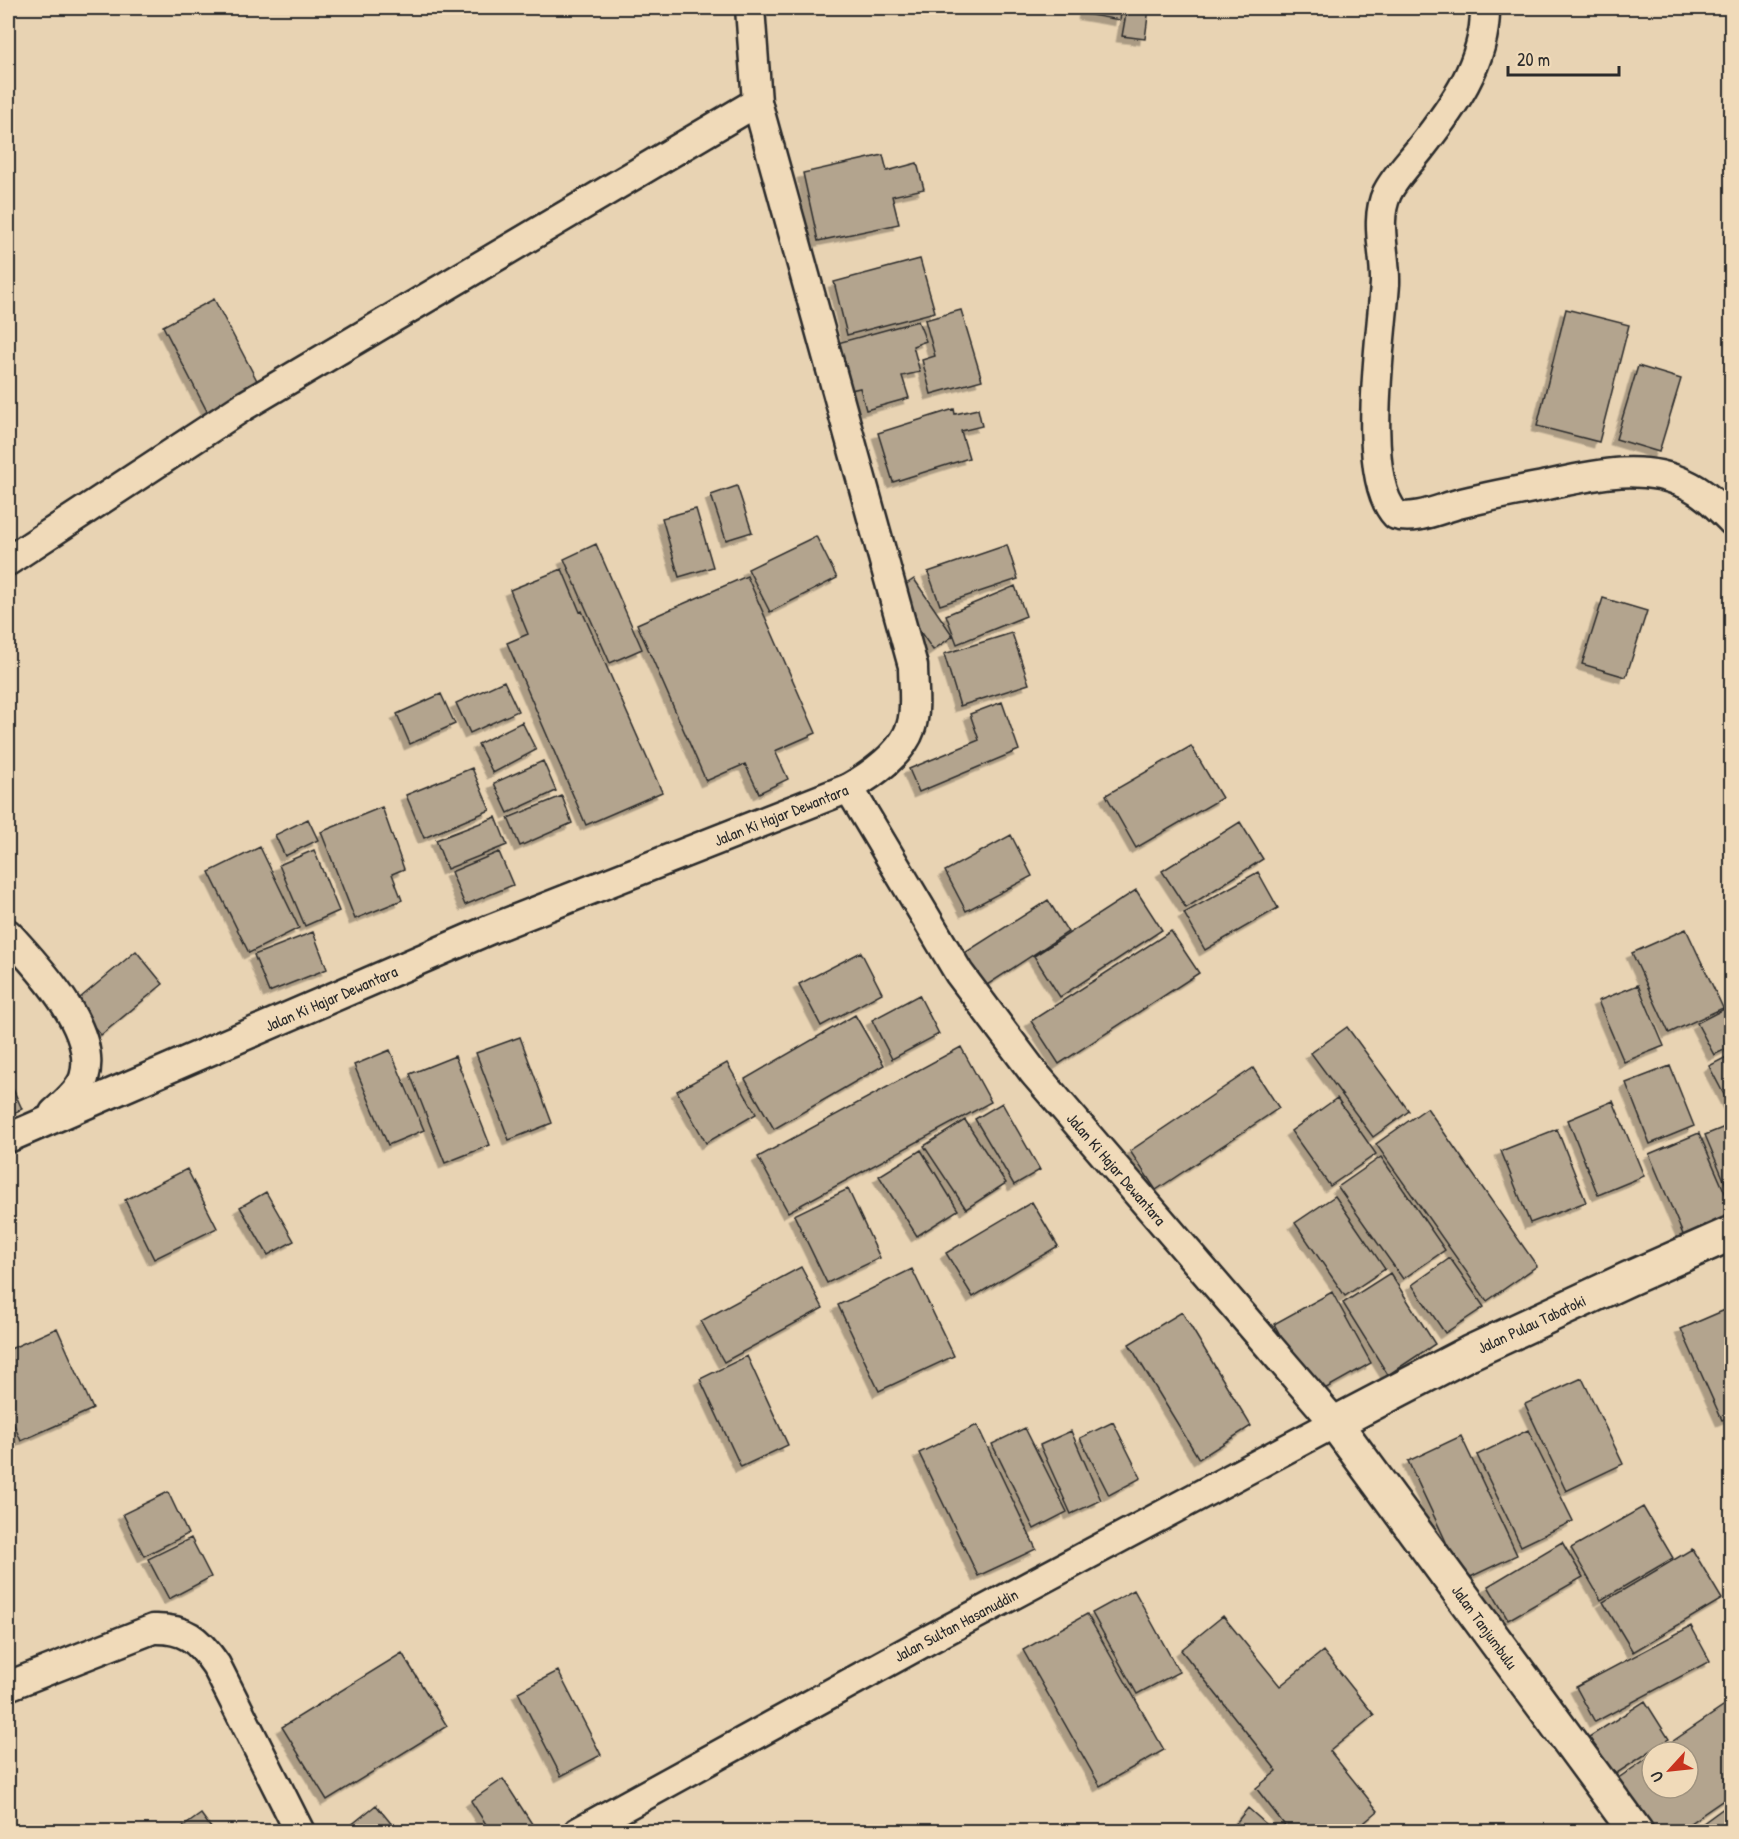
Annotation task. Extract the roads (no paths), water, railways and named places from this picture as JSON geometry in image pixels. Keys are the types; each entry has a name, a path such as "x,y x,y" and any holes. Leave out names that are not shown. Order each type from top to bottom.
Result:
{"highway":[{"name":"Jalan Pulau Tabatoki","path":"1335,1423 1479,1348 1731,1233"},
{"name":"Jalan Tanjumbulu","path":"1335,1423 1636,1832"}],"street":[{"path":"750,8 757,102 913,666 914,700 911,726 899,748 873,774 849,788"},
{"path":"1485,8 1479,46 1467,83 1448,113 1400,173 1388,193 1382,210 1385,280 1376,425 1381,482 1390,509 1396,515 1411,517 1464,502 1594,474 1632,472 1663,477 1686,484 1709,499 1731,521"},
{"path":"8,561 244,406 757,102"},
{"name":"Jalan Ki Hajar Dewantara","path":"8,1138 490,929 849,788 959,973 1034,1073 1335,1423"},
{"path":"8,934 41,971 71,1014 82,1038 86,1062 85,1076 81,1085 44,1123"},
{"name":"Jalan Sultan Hasanuddin","path":"578,1832 928,1640 1335,1423"},
{"path":"8,1686 153,1629 170,1629 184,1633 206,1650 216,1665 300,1832"}]}
